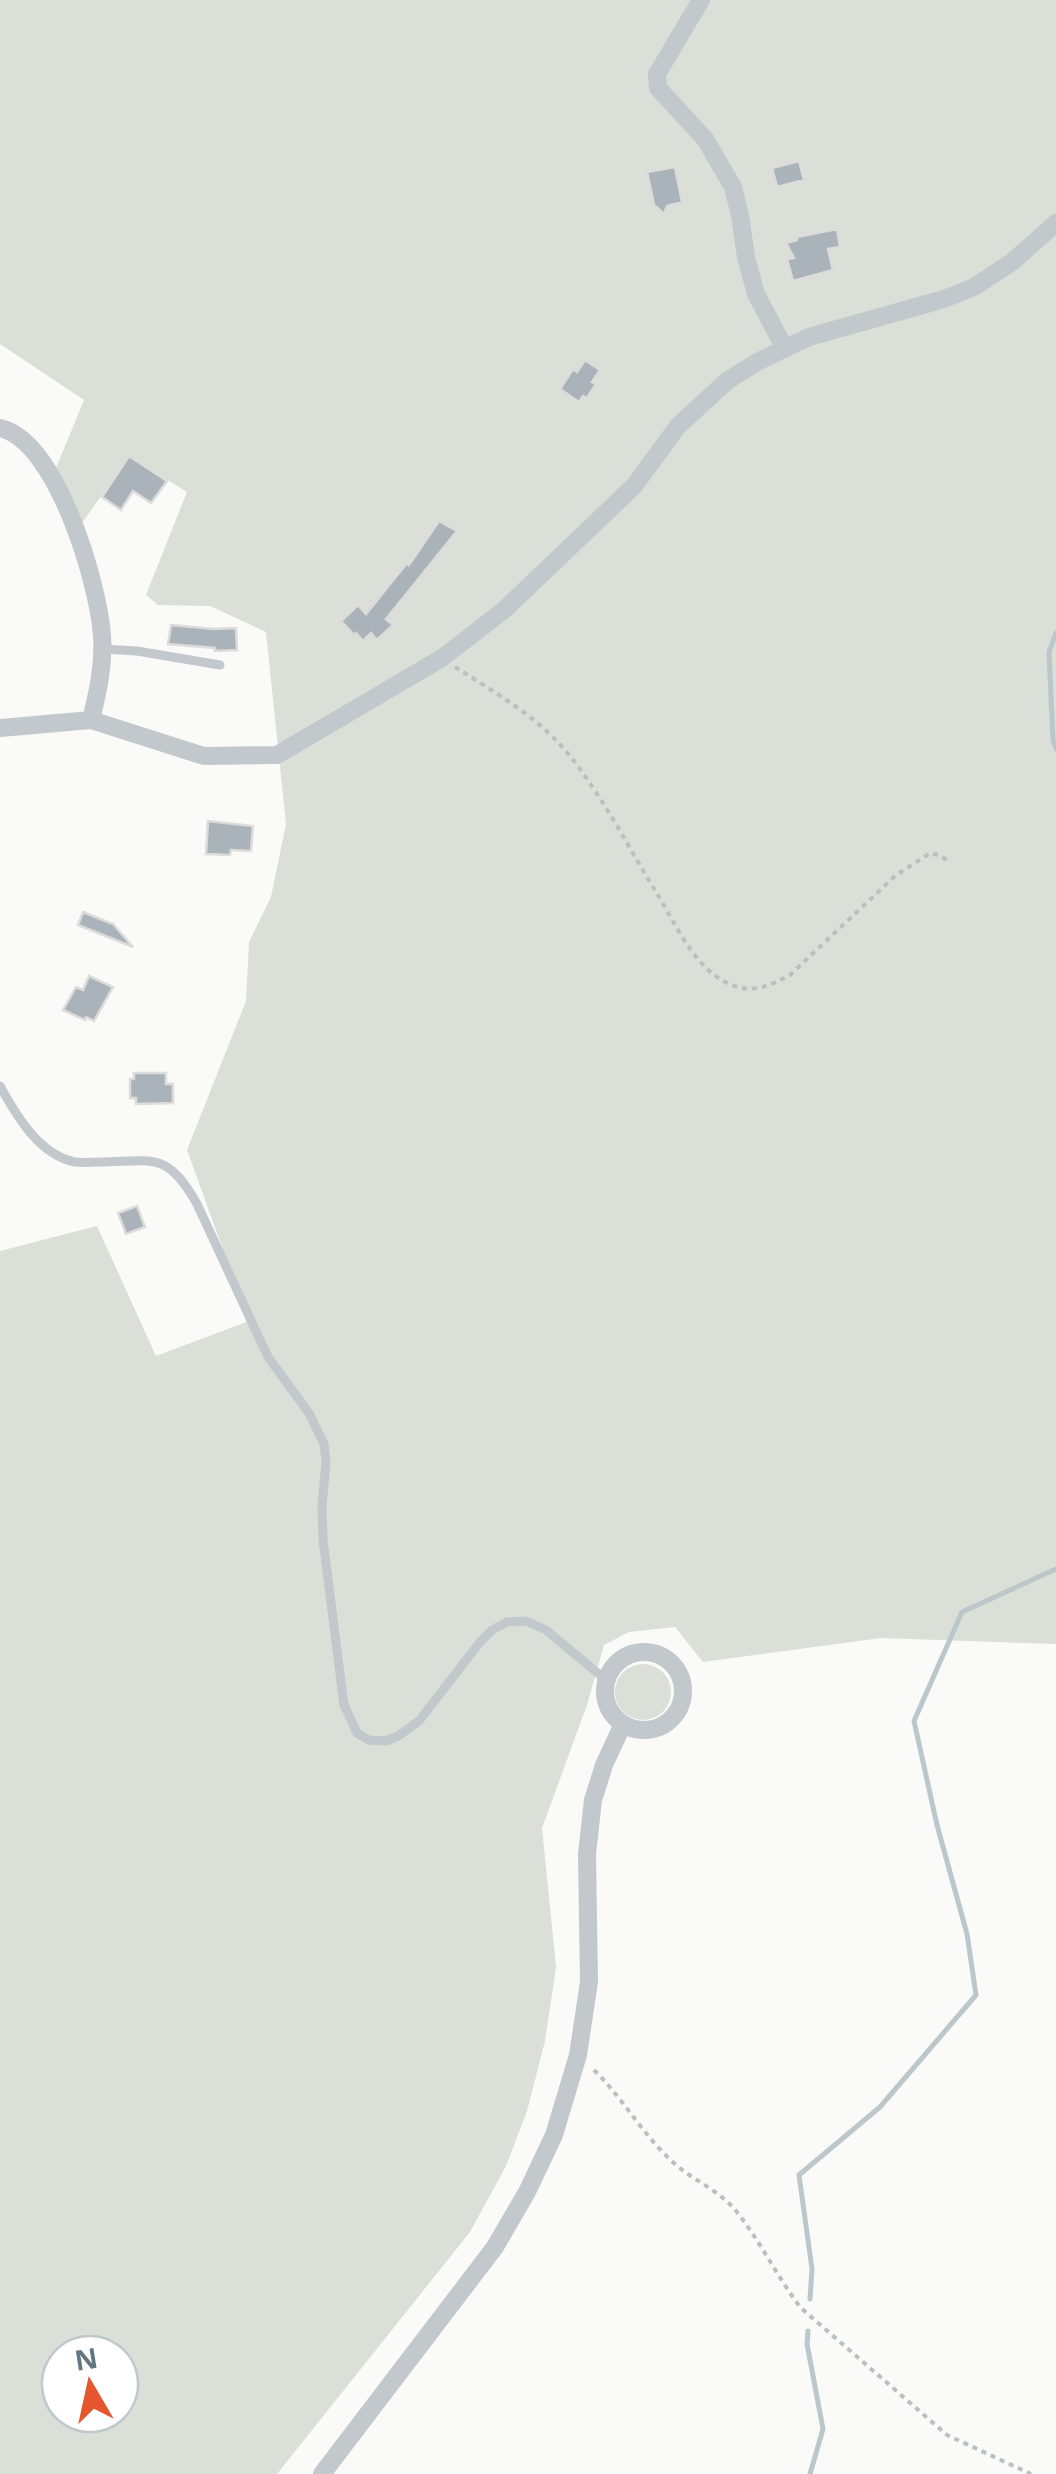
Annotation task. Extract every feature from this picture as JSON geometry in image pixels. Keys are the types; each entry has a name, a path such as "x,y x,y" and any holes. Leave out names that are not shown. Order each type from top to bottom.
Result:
{"street":[{"path":"702,0 656,74 658,88 705,139 733,186 756,294 784,347"},
{"path":"0,728 91,720 204,756 278,754 442,658 504,610 634,486 678,426 726,381 784,347 974,287 1012,262 1056,223"},
{"path":"0,428 10,430 36,454 56,485 92,575 102,633 102,672 91,720"},
{"path":"642,1651 665,1657 678,1669 684,1686 681,1706 669,1722 649,1730 632,1729 617,1720 607,1706 606,1680 612,1667 625,1656 642,1651"},
{"path":"322,2474 495,2247 554,2135 578,2055 589,1982 588,1836 593,1800 604,1765 624,1724"}],"lane":[{"path":"102,649 220,665"},
{"path":"0,1086 28,1130 51,1152 76,1162 157,1160 172,1168 184,1182 268,1357 309,1413 324,1444 322,1540 344,1706 356,1733 369,1740 386,1741 419,1721 480,1642 507,1622 526,1621 546,1630 606,1680"}],"path":[{"path":"442,658 508,702 564,748 611,816 681,934 699,959 729,984 755,989 790,975 895,876 930,854 947,860"},
{"path":"578,2055 612,2087 675,2165 732,2206 801,2308 948,2435 1031,2474"}],"shaded area":[{"path":"0,0 1056,0 1056,1644 881,1638 703,1662 675,1627 629,1632 604,1645 587,1705 542,1828 556,1967 545,2041 527,2111 506,2166 470,2232 277,2474 0,2474 0,1251 97,1226 156,1356 249,1321 187,1150 246,1001 249,942 271,897 286,824 266,632 210,606 158,605 146,595 187,492 129,456 80,526 54,473 84,400 0,344"},
{"path":"643,1664 663,1672 671,1692 663,1712 643,1720 623,1712 615,1692 623,1672"}],"building":[{"path":"799,161 804,180 777,187 772,168"},
{"path":"675,167 682,202 667,206 664,214 654,205 647,172"},
{"path":"837,229 840,247 828,249 833,270 793,281 787,259 794,258 786,243"},
{"path":"585,360 600,370 587,398 583,396 579,402 560,389 573,369 577,372"},
{"path":"129,456 167,481 151,503 133,491 121,510 102,497"},
{"path":"439,521 457,531 386,619 393,625 377,640 371,633 363,641 354,635 341,621 358,605 366,614 409,565"},
{"path":"171,625 236,628 237,650 168,644"},
{"path":"208,821 253,826 251,851 206,854"},
{"path":"83,912 113,924 133,947 78,925"},
{"path":"89,976 113,987 94,1021 63,1010 76,987 83,990"},
{"path":"134,1073 166,1073 166,1084 173,1084 173,1103 136,1104 136,1098 130,1098 130,1079 134,1079"},
{"path":"137,1206 145,1227 126,1234 118,1213"}],"waterway":[{"path":"1056,633 1049,652 1056,749"},
{"path":"810,2299 812,2269 799,2175 880,2107 976,1995 967,1934 914,1721 962,1612 1056,1569"},
{"path":"808,2331 823,2429 810,2474"}]}
